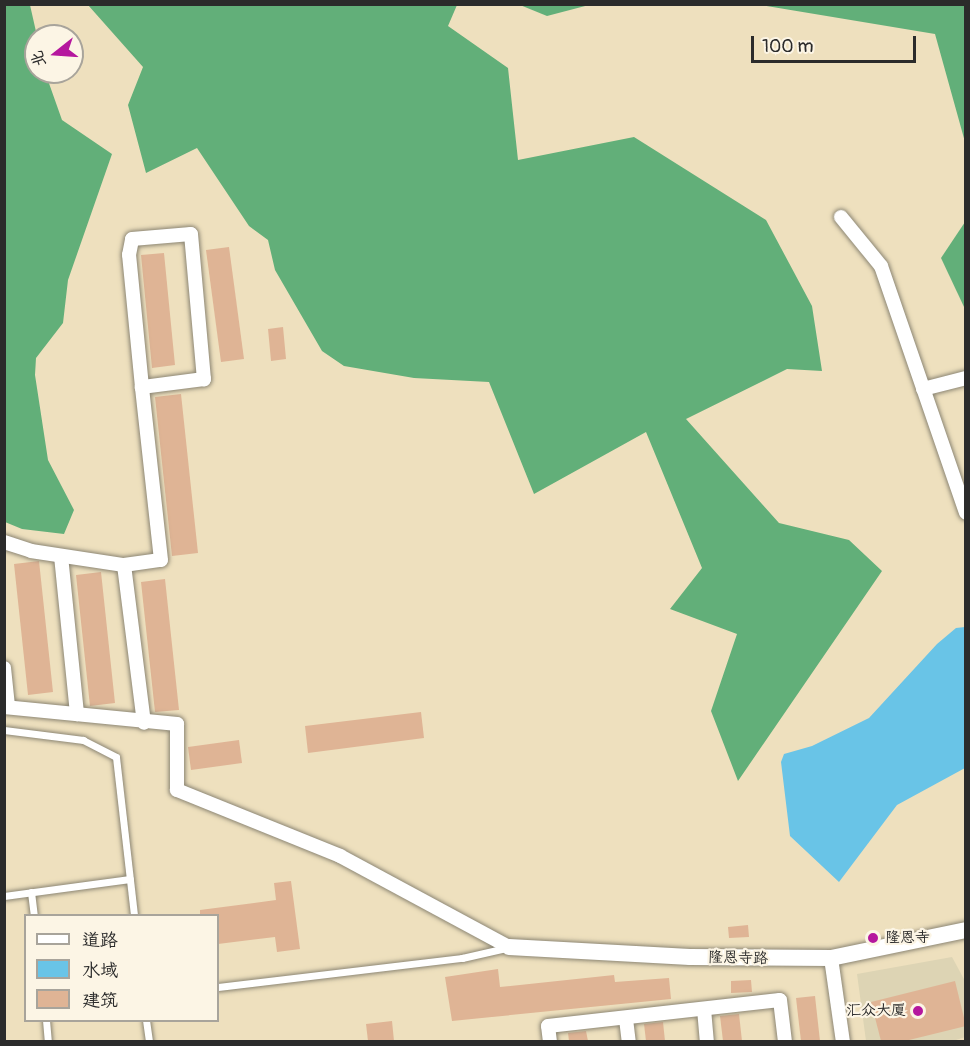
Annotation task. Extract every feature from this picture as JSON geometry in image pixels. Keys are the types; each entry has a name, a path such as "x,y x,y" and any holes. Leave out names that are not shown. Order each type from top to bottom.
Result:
{"street":[{"path":"841,217 881,266 966,513"},
{"path":"4,542 61,555 124,565 161,560 142,387 129,255 132,239 191,234 204,379 142,387"},
{"path":"923,389 966,378"},
{"path":"61,555 77,714"},
{"path":"124,565 144,723"},
{"path":"4,668 6,707 144,723 177,724 177,790 340,856 509,947"},
{"name":"隆恩寺路","path":"509,947 690,957 831,958 966,930"},
{"path":"831,958 843,1041"},
{"path":"550,1041 548,1026 780,1000 785,1041"},
{"path":"704,1009 707,1041"},
{"path":"626,1019 628,1041"}],"lane":[{"path":"4,730 83,740 116,757 134,914"},
{"path":"4,896 130,879"},
{"path":"31,892 34,914"},
{"path":"219,987 462,958 509,947"},
{"path":"46,1022 48,1041"},
{"path":"147,1022 149,1041"}],"shaded area":[{"path":"952,957 965,981 965,1037 950,1042 866,1041 857,974"}],"green space":[{"path":"4,5 30,5 34,24 24,24 24,84 49,84 62,120 112,154 68,280 63,323 36,358 35,375 48,460 74,510 64,534 22,529 5,522"},
{"path":"88,5 457,5 448,26 508,68 518,160 634,137 766,220 812,306 822,371 787,369 686,419 779,523 849,540 882,571 738,781 711,711 737,634 670,609 702,568 646,432 534,494 489,382 414,378 344,366 322,351 275,270 268,240 249,226 197,148 146,173 128,105 143,67"},
{"path":"520,5 589,5 547,16"},
{"path":"760,5 965,5 965,142 935,34"},
{"path":"965,222 965,309 941,258"}],"water":[{"path":"965,627 965,768 897,805 839,882 790,836 781,762 784,754 812,746 869,718 937,644 956,628"}],"building":[{"path":"229,247 244,359 221,362 206,250"},
{"path":"164,253 175,365 152,368 141,255"},
{"path":"283,327 286,359 271,361 268,329"},
{"path":"181,394 198,553 172,556 155,397"},
{"path":"39,561 53,692 28,695 14,564"},
{"path":"101,572 115,703 90,706 76,575"},
{"path":"165,579 179,710 155,712 141,582"},
{"path":"421,712 424,738 308,753 305,726"},
{"path":"239,740 242,763 191,770 188,747"},
{"path":"291,881 300,949 277,952 275,937 219,944 219,914 200,914 200,910 276,900 274,883"},
{"path":"748,925 749,937 729,938 728,927"},
{"path":"498,969 500,987 614,975 615,982 669,978 671,999 452,1021 445,977"},
{"path":"751,980 752,992 731,993 731,981"},
{"name":"汇众大厦","path":"955,981 966,1026 905,1041 881,1041 871,1002"},
{"path":"815,996 820,1041 801,1041 796,998"},
{"path":"739,1014 742,1041 723,1041 720,1016"},
{"path":"392,1021 394,1041 368,1041 366,1024"},
{"path":"663,1022 665,1041 646,1041 644,1024"},
{"path":"586,1031 588,1041 569,1041 568,1033"}],"place":[{"name":"隆恩寺","path":"873,938"},
{"name":"汇众大厦","path":"918,1011"}]}
